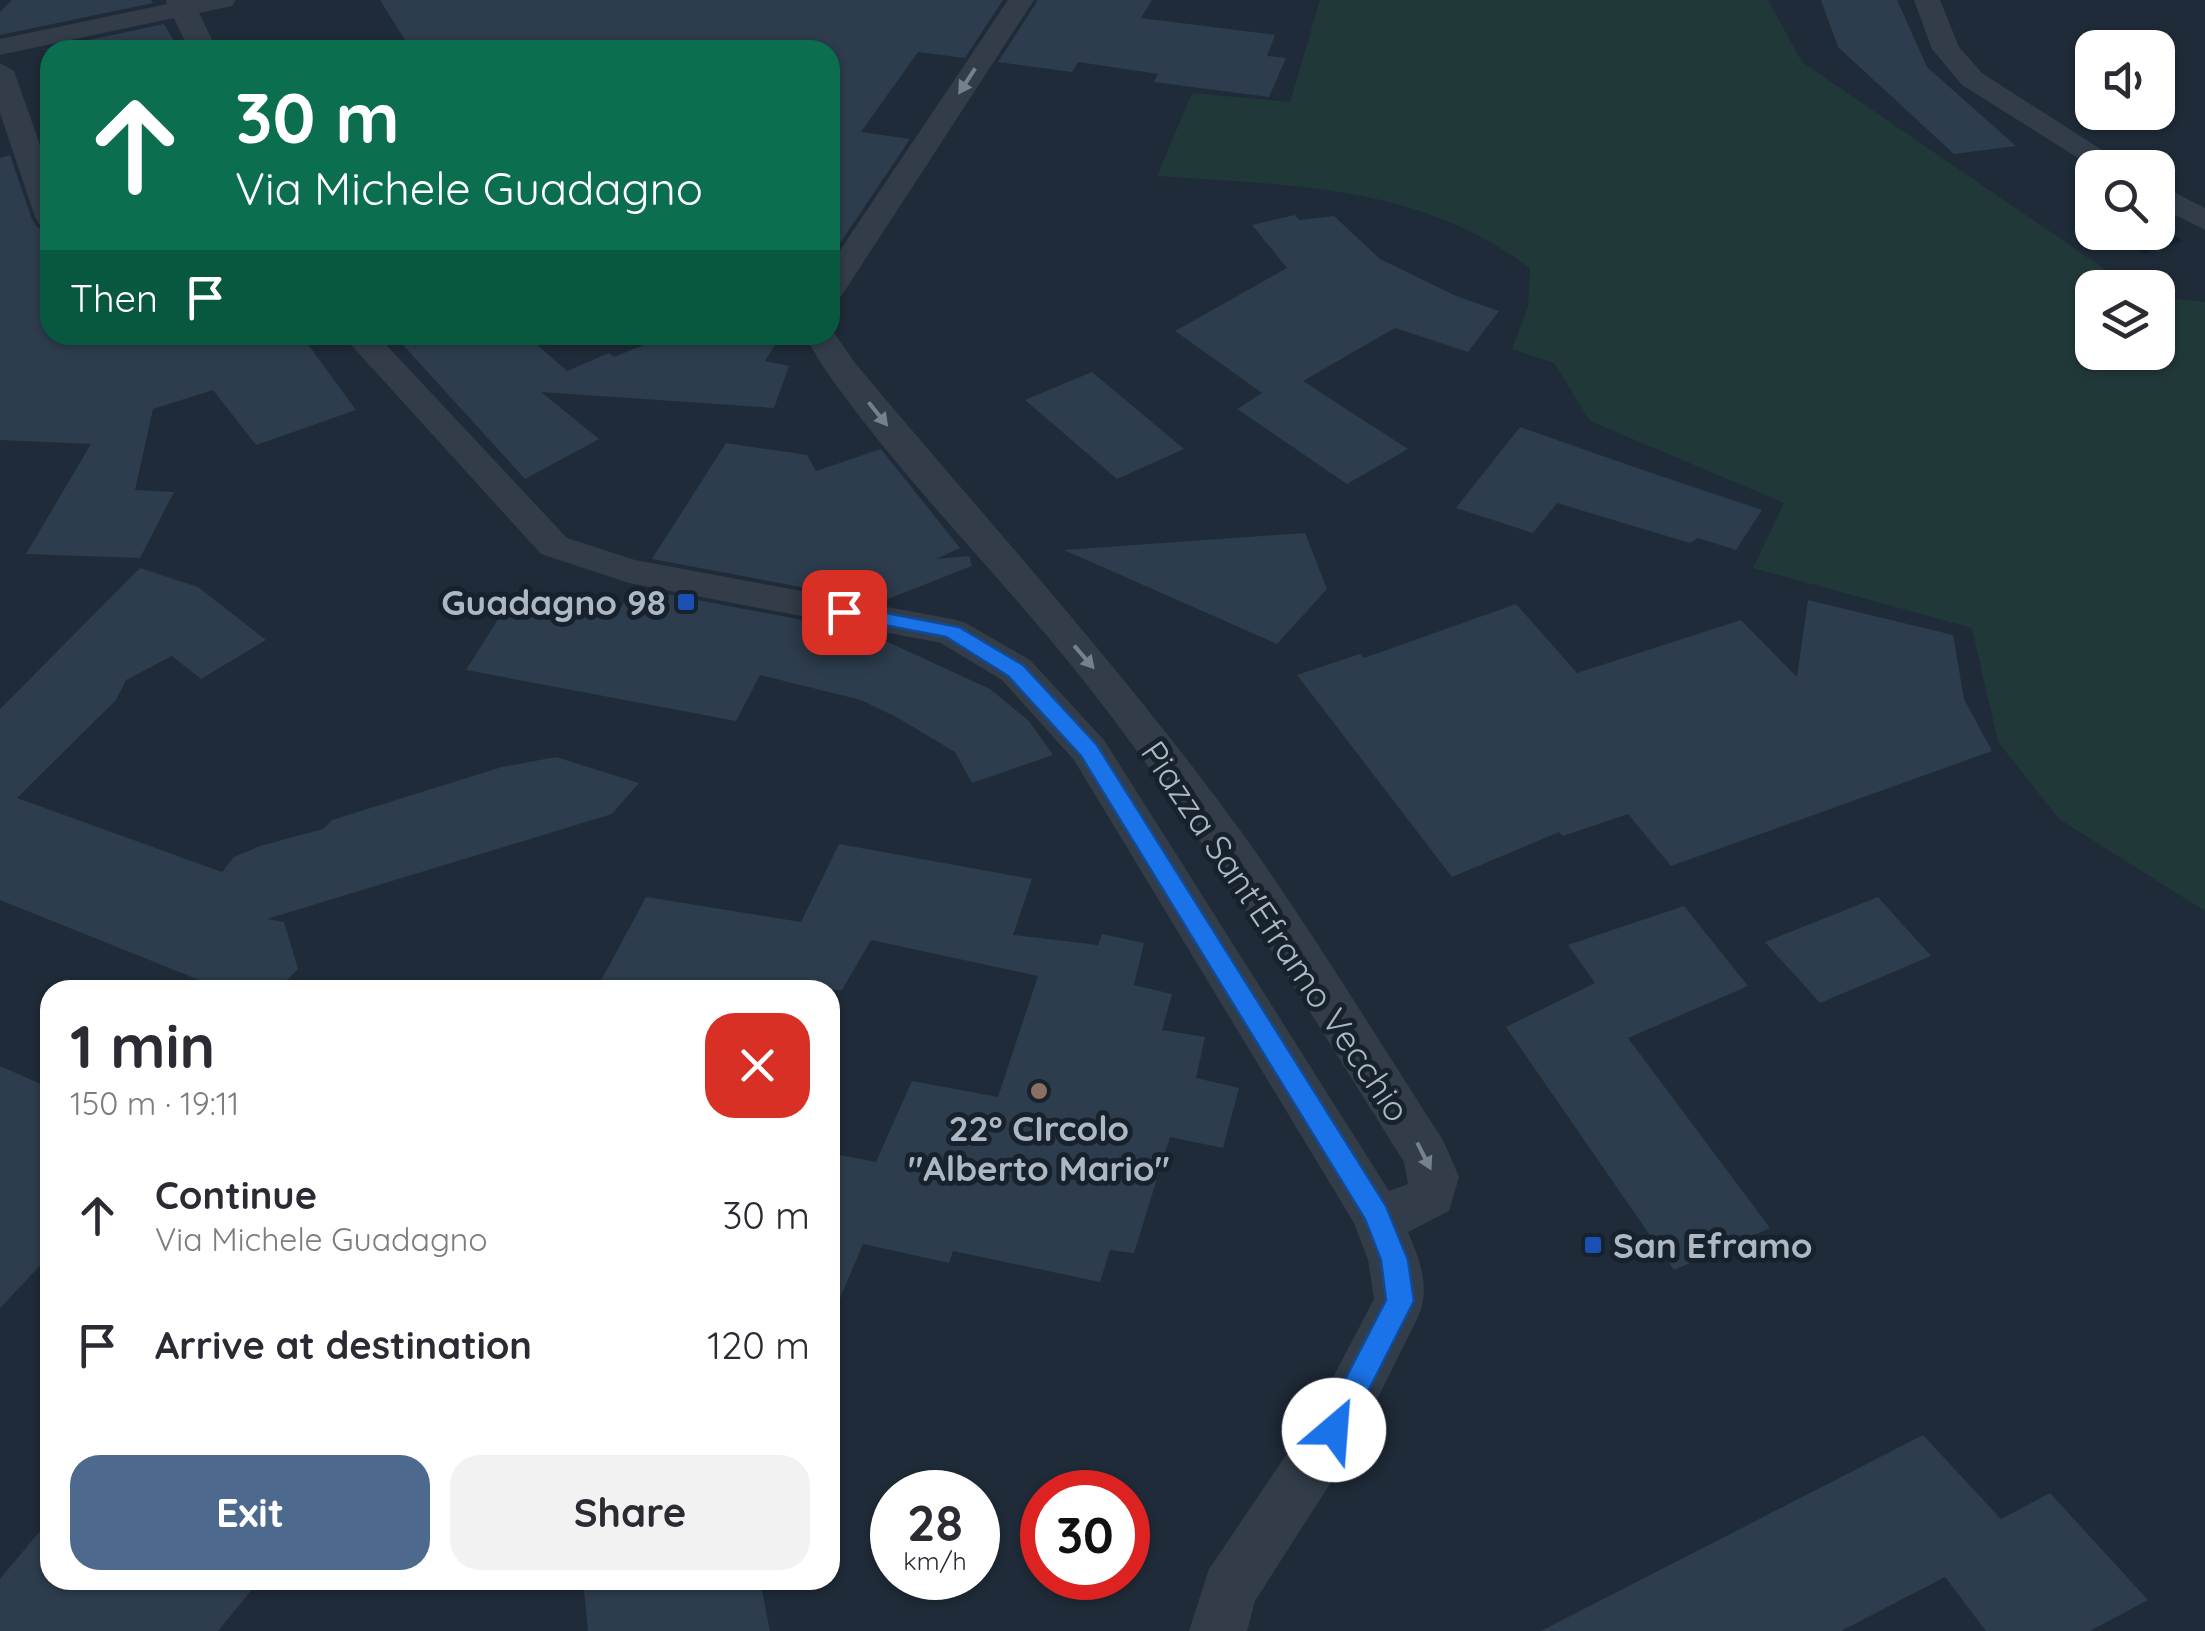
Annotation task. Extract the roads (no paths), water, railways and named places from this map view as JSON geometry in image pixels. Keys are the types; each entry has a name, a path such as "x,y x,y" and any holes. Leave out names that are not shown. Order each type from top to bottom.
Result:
{"street":[{"path":"0,47 181,4 222,0"},
{"path":"840,274 1021,0"},
{"path":"1928,0 1946,49 1972,79 2086,150"},
{"path":"181,4 198,40"},
{"path":"0,72 40,188"},
{"path":"2175,203 2205,221"},
{"path":"369,345 554,546 628,571 952,632 1016,670 1089,750 1376,1214 1394,1260 1400,1301 1334,1430 1229,1589 1218,1631"},
{"name":"Piazza Sant'Eframo Vecchio","path":"827,345 840,368 1019,584 1089,661 1226,844 1426,1155 1434,1177 1431,1196 1407,1211 1376,1214"}],"place":[{"name":"Guadagno 98","path":"686,602"},
{"name":"22° CIrcolo \"Alberto Mario\"","path":"1039,1091"},
{"name":"San Eframo","path":"1593,1245"}]}
